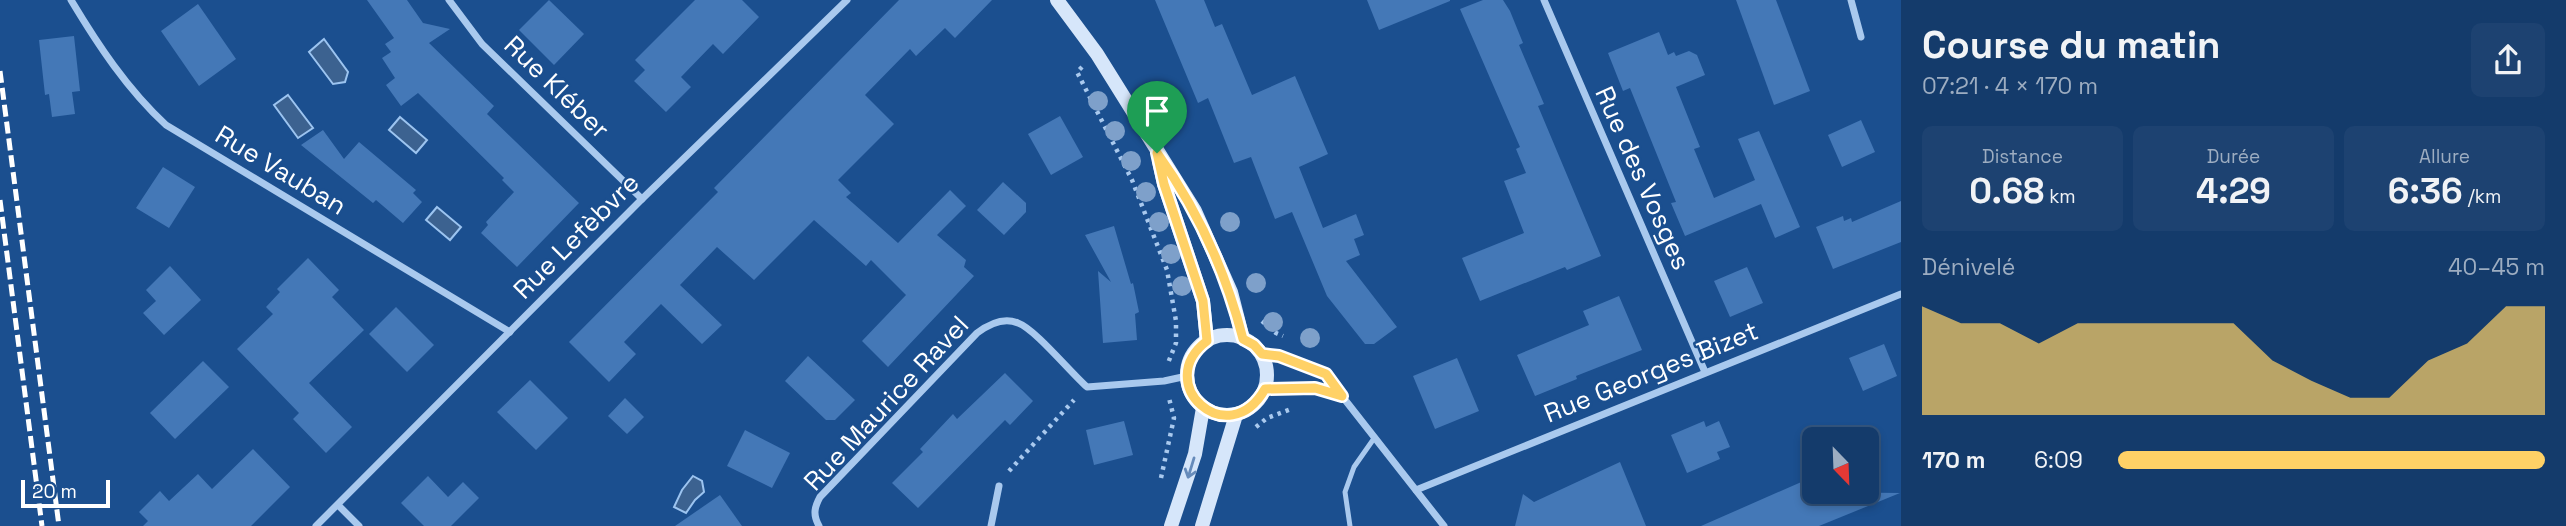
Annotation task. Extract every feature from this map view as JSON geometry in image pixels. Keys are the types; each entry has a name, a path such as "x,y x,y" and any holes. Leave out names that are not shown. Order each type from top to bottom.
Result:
{"main road":[{"path":"1057,0 1097,54 1195,211 1231,292 1243,339"},
{"path":"1157,153 1164,184 1203,301 1207,341"},
{"path":"1231,335 1243,339 1254,345 1262,354 1268,377 1259,401 1249,410 1236,415 1224,415 1203,408 1194,397 1187,376 1192,356 1207,341 1219,336 1231,335"},
{"path":"1171,526 1195,454 1203,408"},
{"path":"1202,526 1236,415"}],"street":[{"name":"Rue Vauban","path":"71,0 120,75 140,100 166,125 510,332"},
{"name":"Rue Kléber","path":"449,0 482,44 642,199"},
{"name":"Rue Lefèbvre","path":"316,526 642,199 847,0"},
{"name":"Rue des Vosges","path":"1544,0 1705,372"},
{"path":"1851,0 1861,37"},
{"name":"Rue Georges Bizet","path":"1416,490 1901,294"},
{"name":"Rue Maurice Ravel","path":"819,526 814,516 820,497 985,326 1006,321 1018,323 1030,330 1087,387"},
{"path":"1262,354 1279,356 1326,374 1444,526"},
{"path":"1087,387 1187,376"},
{"path":"1265,389 1315,388 1342,396"},
{"path":"991,526 999,486"},
{"path":"338,505 359,526"}],"lane":[{"path":"1350,526 1345,492 1354,467 1375,437"}],"path":[{"path":"1097,54 1077,72 1132,180 1167,270 1177,343 1166,367"},
{"path":"999,486 1012,467 1087,387"},
{"path":"1161,480 1174,418 1170,401"},
{"path":"1248,436 1267,418 1303,406"}],"water":[{"path":"324,39 348,72 345,82 333,84 309,52"},
{"path":"288,95 313,128 298,138 274,105"},
{"path":"400,117 427,140 416,153 389,130"},
{"path":"437,207 461,227 450,240 426,220"},
{"path":"693,476 702,481 704,492 686,513 674,507"}],"building":[{"path":"367,0 407,0 423,23 450,29 429,43 494,106 487,114 579,203 517,267 481,233 488,225 486,222 514,192 502,180 504,178 418,93 401,106 386,85 395,78 382,58 391,52 385,44 394,38"},
{"path":"549,0 584,34 554,65 519,30"},
{"path":"695,0 742,0 759,17 723,54 713,44 681,77 691,87 666,112 634,81 645,70 635,60"},
{"path":"899,0 992,0 955,38 945,28 916,56 910,49 865,95 894,124 838,180 851,193 846,197 898,243 950,190 966,206 937,235 966,260 964,267 974,276 888,367 862,341 906,295 871,260 866,266 814,220 754,280 717,247 680,285 722,325 702,344 661,304 624,342 636,354 609,382 569,342 718,192 714,188"},
{"path":"1155,0 1204,0 1215,27 1222,24 1252,95 1295,76 1328,154 1299,167 1323,228 1356,214 1364,235 1354,239 1360,255 1346,261 1397,327 1374,344 1365,344 1327,296 1292,212 1275,219 1251,157 1234,163 1208,98 1198,103"},
{"path":"1367,0 1450,0 1450,1 1379,30"},
{"path":"1483,0 1503,0 1510,11 1523,43 1519,45 1544,104 1538,106 1601,256 1567,270 1565,267 1480,301 1462,258 1524,233 1504,181 1526,173 1516,149 1520,147 1460,9"},
{"path":"1736,0 1776,0 1810,91 1774,105"},
{"path":"198,4 236,59 199,86 161,31"},
{"path":"1659,32 1668,55 1674,52 1676,56 1689,51 1697,55 1705,75 1676,87 1700,147 1694,149 1714,198 1755,180 1738,139 1759,131 1800,227 1775,238 1761,204 1685,236 1671,203 1676,202 1630,88 1623,91 1608,53"},
{"path":"74,36 80,91 72,92 75,114 52,117 49,94 45,95 39,40"},
{"path":"1060,116 1083,157 1051,175 1028,134"},
{"path":"1861,120 1875,152 1842,167 1828,135"},
{"path":"323,130 344,159 359,142 416,190 413,193 422,202 403,223 376,200 373,203 301,145"},
{"path":"163,167 195,187 169,228 136,208"},
{"path":"1003,182 1026,203 1026,212 1004,235 977,210"},
{"path":"1901,201 1901,242 1833,269 1816,227 1843,216 1844,221 1851,218 1852,222"},
{"path":"1114,226 1131,284 1133,283 1139,312 1135,314 1137,340 1103,343 1098,271 1111,282 1085,235"},
{"path":"308,258 339,290 332,297 364,330 309,383 352,427 326,453 293,419 299,413 237,349 273,314 266,307 280,292 277,289"},
{"path":"170,266 201,300 164,335 143,313 156,301 146,290"},
{"path":"1747,267 1763,303 1730,317 1714,281"},
{"path":"1619,296 1642,350 1576,376 1577,379 1535,396 1517,355 1589,325 1583,311"},
{"path":"396,307 434,345 407,372 369,334"},
{"path":"1884,344 1897,376 1863,391 1849,358"},
{"path":"808,356 855,400 835,420 826,420 785,381"},
{"path":"1457,358 1479,411 1435,429 1413,376"},
{"path":"203,361 229,387 175,439 150,413"},
{"path":"1005,373 1033,401 1010,425 1005,420 918,508 892,483 923,452 920,449 953,414 957,419"},
{"path":"530,380 568,418 536,450 497,412"},
{"path":"625,398 644,417 627,434 608,416"},
{"path":"1124,421 1133,455 1094,465 1086,430"},
{"path":"1704,421 1706,427 1719,421 1730,447 1717,452 1720,459 1687,473 1671,435"},
{"path":"745,430 790,453 772,488 727,466"},
{"path":"253,449 290,487 251,526 143,526 148,521 139,512 160,491 169,501 198,474 212,489"},
{"path":"1620,462 1646,526 1515,526 1523,494 1534,502"},
{"path":"428,476 448,497 463,482 479,498 451,526 424,526 401,503"},
{"path":"1802,482 1802,504 1873,504 1819,526 1701,526"},
{"path":"1880,493 1900,493 1880,501"},
{"path":"720,495 742,526 675,526"}],"railway":[{"path":"0,71 59,526"},
{"path":"0,200 42,526"}],"route":[{"path":"1157,153 1180,184 1195,211 1231,292 1243,339 1254,345 1262,354 1279,356 1326,374 1342,396 1315,388 1265,389 1259,401 1249,410 1236,415 1211,412 1203,408 1194,397 1187,376 1192,356 1207,341 1203,301 1164,184 1157,153"}]}
